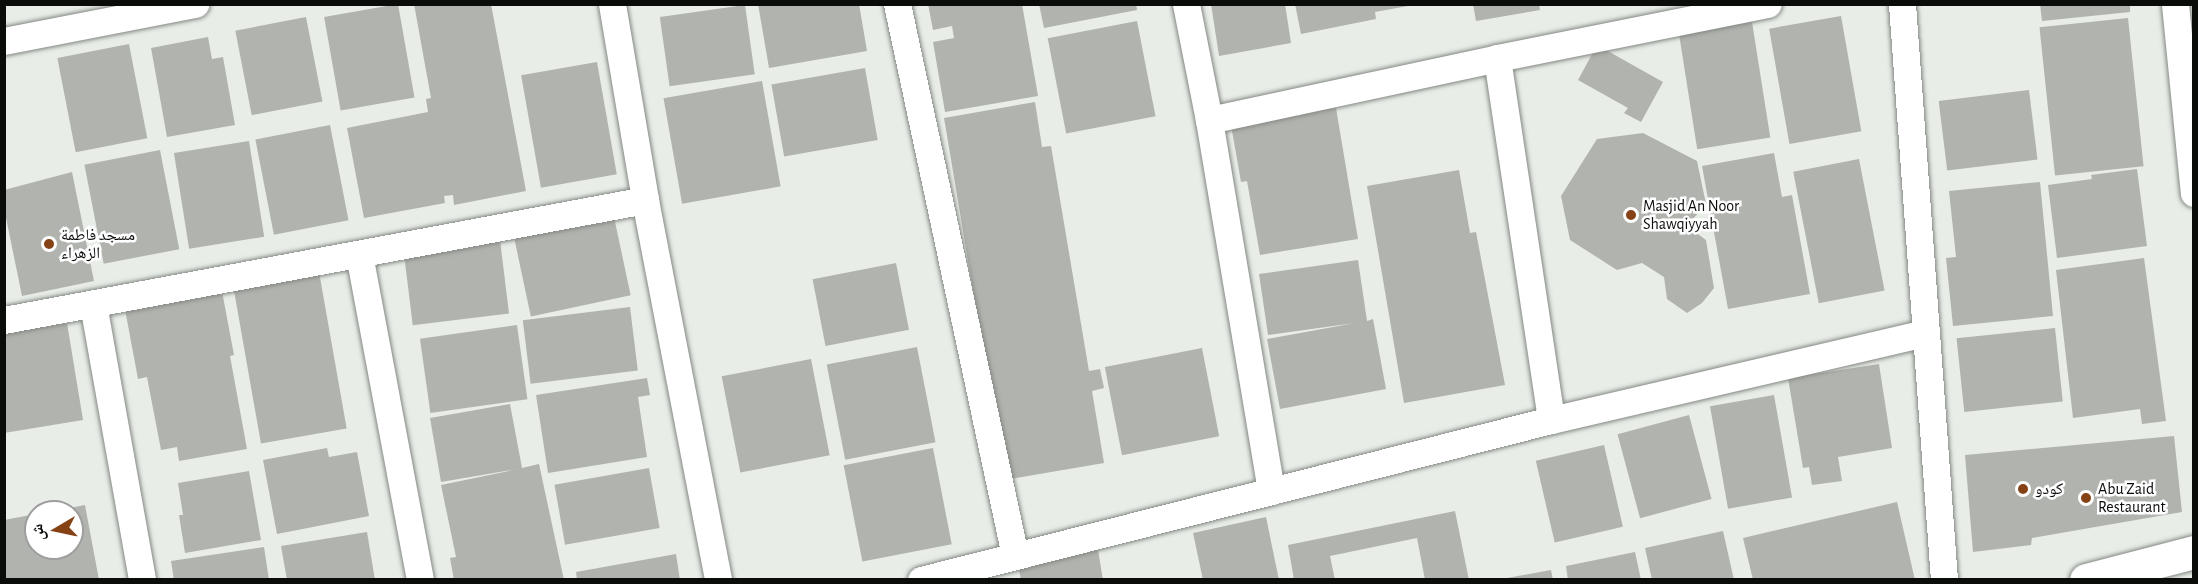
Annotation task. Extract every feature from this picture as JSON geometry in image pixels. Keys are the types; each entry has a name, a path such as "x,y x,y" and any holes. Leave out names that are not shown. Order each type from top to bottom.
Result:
{"main road":[{"path":"2086,579 2193,552"}],"street":[{"path":"4,41 195,4"},
{"path":"612,4 645,200 718,579"},
{"path":"897,4 1015,556"},
{"path":"1186,4 1209,120 1271,491"},
{"path":"1209,120 1497,58 1768,4"},
{"path":"1902,4 1924,333 1944,579"},
{"path":"2175,4 2193,192"},
{"path":"1497,58 1551,420"},
{"path":"4,320 645,200"},
{"path":"359,254 420,579"},
{"path":"93,304 141,579"},
{"path":"921,579 1551,420 1924,333"}],"building":[{"path":"398,4 414,98 341,111 324,17"},
{"path":"414,4 491,4 526,191 454,205 453,195 444,196 445,203 364,218 347,128 428,112 426,99 431,98"},
{"path":"758,4 859,4 867,51 769,68"},
{"path":"928,4 1022,4 1038,96 945,112 933,42 954,38 952,26 933,30"},
{"path":"1039,4 1136,4 1137,10 1044,28"},
{"path":"1211,4 1285,4 1291,43 1219,56"},
{"path":"1295,4 1408,4 1408,6 1375,12 1376,19 1301,34"},
{"path":"1473,4 1539,4 1540,10 1476,21"},
{"path":"2040,4 2130,4 2130,12 2042,21"},
{"path":"745,5 755,74 670,86 660,17"},
{"path":"1841,16 1861,131 1789,144 1769,29"},
{"path":"306,17 322,101 252,115 235,31"},
{"path":"2128,18 2144,166 2055,175 2039,27"},
{"path":"1137,21 1156,116 1066,134 1048,38"},
{"path":"1752,22 1770,138 1697,149 1679,34"},
{"path":"208,37 212,59 223,57 235,125 167,137 151,48"},
{"path":"129,44 147,138 76,152 57,58"},
{"path":"1597,45 1663,82 1641,122 1624,113 1628,108 1578,80"},
{"path":"597,62 617,174 541,188 521,75"},
{"path":"865,68 878,140 784,156 771,84"},
{"path":"762,81 781,186 682,204 664,98"},
{"path":"2029,90 2038,159 1947,171 1939,101"},
{"path":"1035,102 1042,147 1051,146 1089,371 1100,369 1104,388 1092,391 1104,463 1005,480 944,118"},
{"path":"1336,108 1358,239 1260,255 1247,181 1241,182 1231,125"},
{"path":"330,125 349,220 274,235 255,140"},
{"name":"Masjid An Noor Shawqiyyah","path":"1643,133 1697,161 1706,204 1687,226 1706,240 1714,288 1702,303 1687,313 1667,299 1664,277 1642,263 1617,270 1570,240 1561,196 1597,139"},
{"path":"249,141 264,237 189,249 174,153"},
{"path":"160,150 179,249 104,264 84,165"},
{"path":"1774,153 1782,197 1792,195 1810,294 1728,309 1702,166"},
{"path":"1859,159 1885,291 1819,303 1793,172"},
{"path":"2137,169 2147,246 2057,258 2048,185 2092,179 2091,175"},
{"path":"1459,170 1470,233 1476,232 1505,385 1404,403 1367,186"},
{"name":"مسجد فاطمة الزهراء","path":"72,172 94,281 22,296 4,208 4,190"},
{"path":"2040,182 2053,316 1953,326 1946,258 1956,257 1949,191"},
{"path":"614,217 631,295 531,316 514,238"},
{"path":"500,240 509,313 413,325 404,252"},
{"path":"2144,258 2166,421 2142,424 2140,409 2073,418 2056,270"},
{"path":"1358,260 1367,321 1373,319 1386,389 1280,409 1267,339 1355,323 1268,335 1259,274"},
{"path":"896,263 909,330 826,346 813,279"},
{"path":"318,266 347,428 261,444 232,281"},
{"path":"221,286 234,355 230,356 247,449 179,461 177,447 161,450 147,377 138,379 124,304"},
{"path":"630,307 638,371 531,384 523,320"},
{"path":"67,323 83,420 4,433 4,333"},
{"path":"517,325 527,399 430,413 420,339"},
{"path":"2055,328 2063,402 1964,412 1957,338"},
{"path":"917,347 936,442 845,460 827,365"},
{"path":"1202,348 1219,436 1122,455 1105,367"},
{"path":"811,359 830,455 740,473 722,376"},
{"path":"1879,364 1892,448 1838,457 1842,481 1812,485 1809,467 1803,468 1788,378"},
{"path":"647,378 650,395 638,397 647,457 548,473 536,395"},
{"path":"1774,395 1792,497 1728,509 1710,406"},
{"path":"510,404 522,468 539,464 564,580 454,580 450,558 456,557 441,485 518,469 441,482 430,418"},
{"path":"1689,415 1712,499 1640,518 1618,434"},
{"path":"2174,436 2182,512 2032,538 2031,545 1973,552 1965,455"},
{"path":"1604,445 1623,527 1555,543 1536,461"},
{"path":"327,448 329,457 357,452 369,516 277,534 263,460"},
{"path":"933,448 952,544 862,562 844,465"},
{"path":"649,468 660,528 565,545 554,485"},
{"path":"249,471 261,540 185,553 179,515 183,515 178,483"},
{"path":"1897,502 1915,580 1753,580 1743,538"},
{"path":"84,505 99,580 4,580 4,520 24,516 24,560 84,560"},
{"path":"1455,511 1469,580 1425,580 1417,538 1330,556 1335,580 1294,580 1288,545"},
{"path":"1266,517 1279,580 1203,580 1193,533"},
{"path":"1723,531 1734,580 1652,580 1645,548"},
{"path":"367,532 375,580 287,580 281,546"},
{"path":"264,547 269,580 174,580 171,561"},
{"path":"1098,550 1103,580 1021,580 1018,565"},
{"path":"1635,552 1641,580 1568,580 1566,566"},
{"path":"676,554 680,580 577,580 576,572"},
{"path":"1551,570 1553,580 1507,580 1507,578"}],"place":[{"name":"Masjid An Noor Shawqiyyah","path":"1631,215"},
{"name":"مسجد فاطمة الزهراء","path":"49,244"},
{"name":"كودو","path":"2023,489"},
{"name":"Abu Zaid Restaurant","path":"2086,498"}]}
